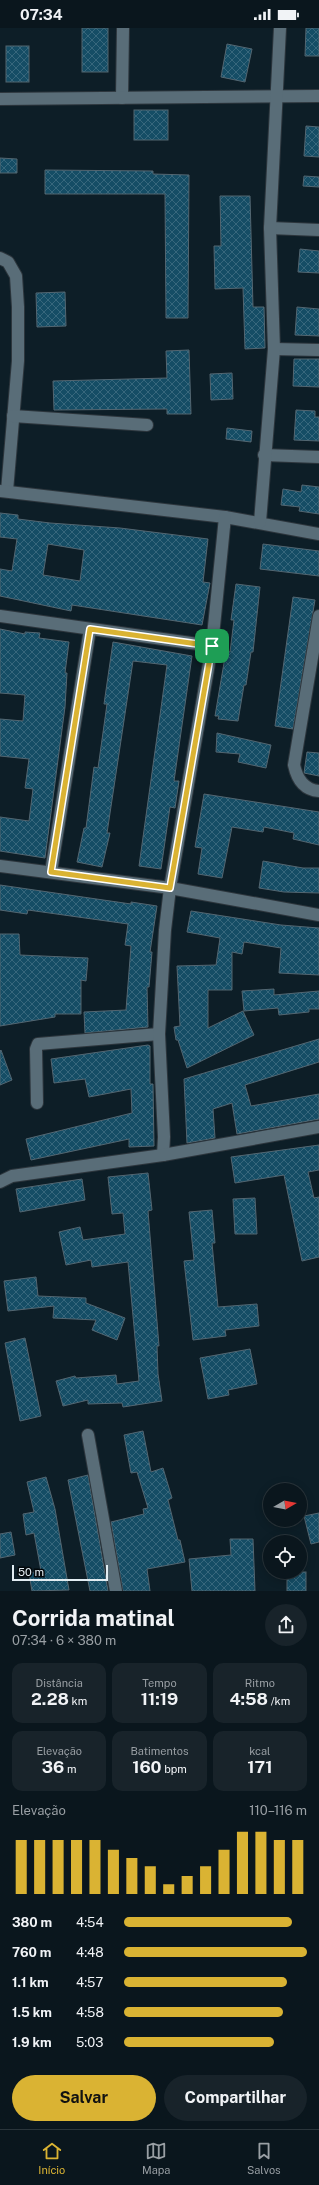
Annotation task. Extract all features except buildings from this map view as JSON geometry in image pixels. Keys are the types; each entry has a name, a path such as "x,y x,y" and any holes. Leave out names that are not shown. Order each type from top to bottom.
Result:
{"street":[{"path":"122,98 124,28"},
{"path":"260,522 264,455 274,349 270,228 280,28"},
{"path":"0,99 122,98 276,94 319,96"},
{"path":"270,228 319,230"},
{"path":"0,258 8,262 16,276 18,361 13,416 3,491 225,517 260,522 319,534"},
{"path":"274,349 319,350"},
{"path":"13,416 147,425"},
{"path":"264,455 319,457"},
{"path":"163,1155 159,1034 165,930 170,888 212,646 225,517"},
{"path":"0,616 212,646"},
{"path":"319,616 315,656 294,765 297,778 312,791 319,791"},
{"path":"51,872 90,629"},
{"path":"0,866 170,888 319,915"},
{"path":"38,1103 36,1049 38,1044 159,1034"},
{"path":"0,1182 12,1176 163,1155 319,1127"},
{"path":"88,1435 116,1591"}],"route":[{"path":"90,629 212,646 170,888 51,872 90,629"}]}
